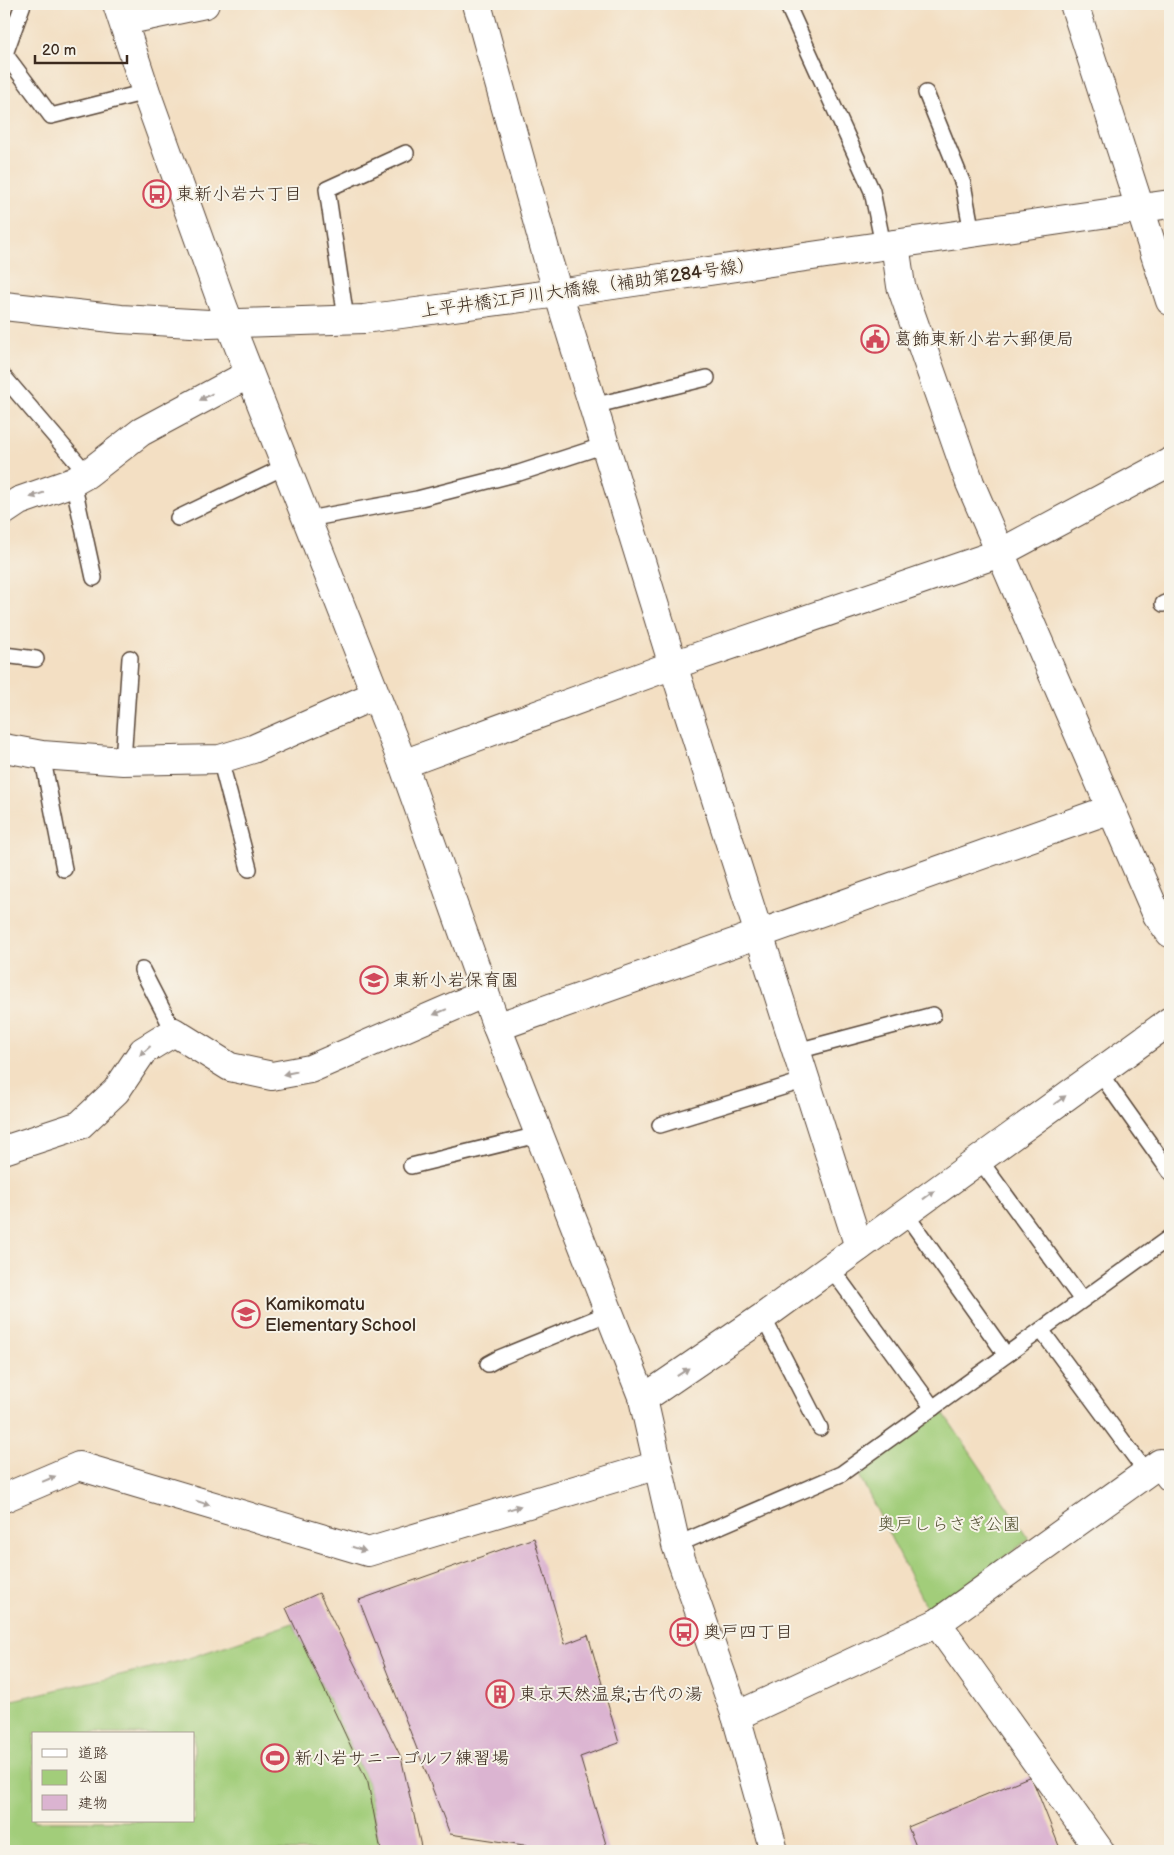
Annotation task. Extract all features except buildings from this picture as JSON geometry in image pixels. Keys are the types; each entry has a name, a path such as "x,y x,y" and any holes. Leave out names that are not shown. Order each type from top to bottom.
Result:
{"street":[{"path":"205,4 120,12 146,92 224,309 403,764 538,1135 643,1399 676,1544 736,1716 774,1851"},
{"path":"477,4 558,293 673,665 761,934 859,1247"},
{"path":"1074,4 1170,301"},
{"name":"上平井橋江戸川大橋線（補助第284号線）","path":"4,306 121,319 209,324 364,319 558,293 1170,204"},
{"path":"889,244 901,286 970,483 1157,915 1170,933"},
{"path":"4,511 19,501 80,478 141,432 249,374"},
{"path":"403,764 673,665 1000,553 1170,462"},
{"path":"4,748 42,755 123,761 220,758 254,749 375,695"},
{"path":"498,1027 1111,809"},
{"path":"4,1150 80,1125 116,1091 143,1051 174,1032 230,1067 272,1076 310,1068 485,993"},
{"path":"643,1399 763,1317 1170,1021"},
{"path":"4,1498 79,1466 368,1552 658,1465"},
{"path":"736,1716 937,1623 1162,1467"},
{"path":"937,1623 1100,1851"}],"lane":[{"path":"23,4 4,55 52,116 146,92"},
{"path":"787,4 872,191 889,244"},
{"path":"926,93 963,184 972,233"},
{"path":"346,320 327,189 406,153"},
{"path":"4,377 80,478 94,578"},
{"path":"593,406 707,378"},
{"path":"308,519 426,496 518,473 605,445"},
{"path":"178,518 286,466"},
{"path":"4,656 36,659"},
{"path":"123,761 130,658"},
{"path":"42,755 64,869"},
{"path":"220,758 249,869"},
{"path":"142,970 174,1032"},
{"path":"797,1051 933,1015"},
{"path":"1099,1072 1170,1172"},
{"path":"660,1125 806,1080"},
{"path":"411,1166 538,1135"},
{"path":"979,1159 1082,1300"},
{"path":"905,1213 1006,1355"},
{"path":"676,1544 841,1474 1170,1237"},
{"path":"831,1268 933,1408"},
{"path":"488,1364 609,1313"},
{"path":"763,1317 820,1428"},
{"path":"1041,1330 1162,1467"}],"green space":[{"name":"奥戸しらさぎ公園","path":"942,1411 1029,1539 928,1611 858,1473"},
{"name":"新小岩サニーゴルフ練習場","path":"293,1623 368,1783 381,1851 4,1851 4,1702 180,1661"}],"place":[{"name":"東新小岩六丁目","path":"157,194"},
{"name":"葛飾東新小岩六郵便局","path":"875,339"},
{"name":"東新小岩保育園","path":"374,980"},
{"name":"Kamikomatu Elementary School","path":"246,1314"},
{"name":"奥戸四丁目","path":"684,1632"},
{"name":"東京天然温泉;古代の湯","path":"500,1694"},
{"name":"新小岩サニーゴルフ練習場","path":"275,1758"}]}
